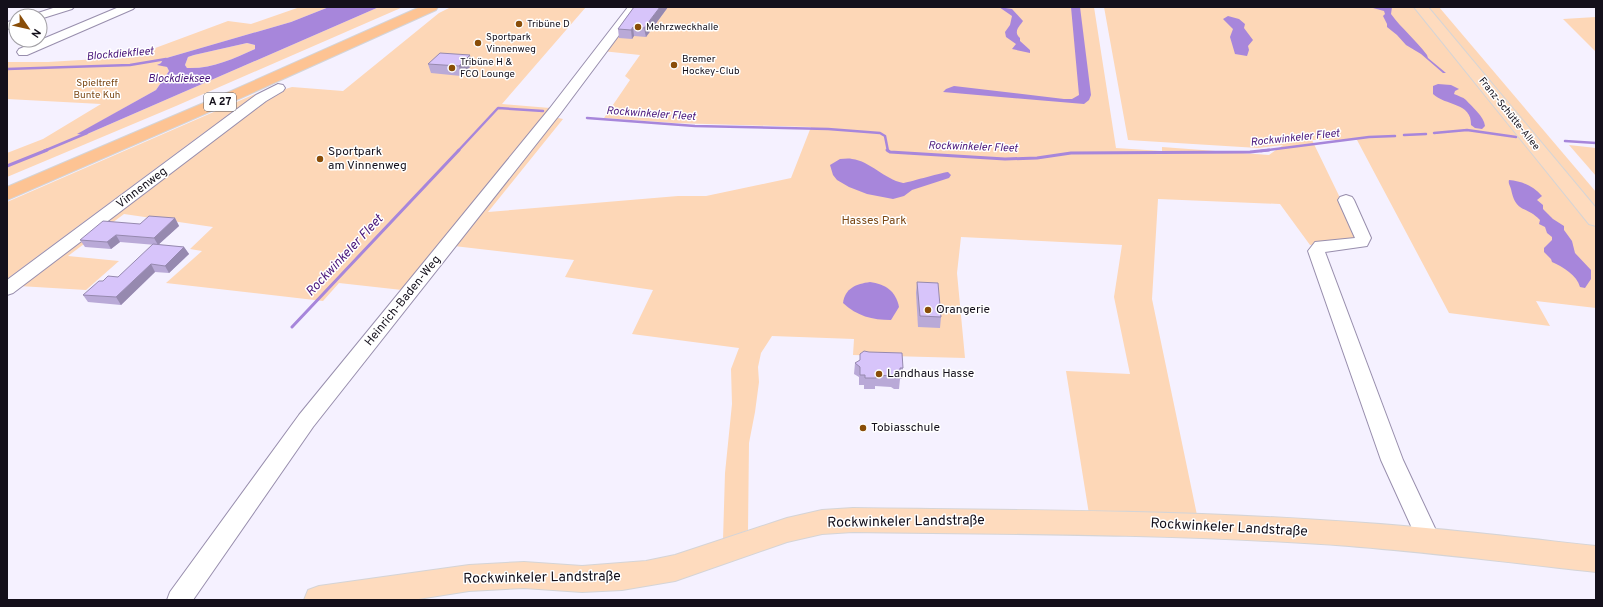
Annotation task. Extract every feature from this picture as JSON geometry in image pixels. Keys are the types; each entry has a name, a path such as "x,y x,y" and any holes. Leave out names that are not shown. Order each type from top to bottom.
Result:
{"highway":[{"name":"A 27","path":"7,184 215,95 414,7"},
{"name":"A 27","path":"7,194 219,102 431,7"}],"main road":[{"name":"Franz-Schütte-Allee","path":"1421,7 1596,220"},
{"name":"Rockwinkeler Landstraße","path":"319,600 469,578 524,575 582,579 646,574 674,568 787,530 822,522 853,520 1004,521 1183,525 1322,532 1429,541 1596,560"}],"street":[{"path":"48,13 68,7"},
{"path":"23,52 129,7"},
{"name":"Heinrich-Baden-Weg","path":"179,600 306,421 551,117 571,88 634,7"},
{"path":"94,10 106,16"},
{"name":"Vinnenweg","path":"7,289 261,98 278,88"},
{"path":"1346,200 1363,238 1361,242 1321,246 1316,251 1392,460 1429,541"}],"green space":[{"name":"Spieltreff Bunte Kuh","path":"300,7 329,7 291,22 163,59 161,63 158,64 167,67 169,71 156,90 78,134 85,135 379,7 403,7 176,106 7,177 7,153 43,139 101,104 7,99 7,62 48,62 131,57 228,21 251,24"},
{"name":"Sportpark am Vinnenweg","path":"451,7 586,7 502,104 550,108 402,290 339,283 323,301 166,283 202,251 190,249 213,227 124,214 68,256 119,261 86,290 19,286 279,91 292,87 343,91 439,13"},
{"name":"Hasses Park","path":"637,7 1094,7 1116,148 1162,151 1162,147 1269,155 1283,145 1258,148 1128,140 1104,7 1418,7 1596,226 1596,308 1536,301 1550,326 1449,313 1357,140 1312,140 1359,237 1354,241 1310,245 1280,204 1158,199 1152,299 1197,515 1089,514 1066,371 1130,374 1114,297 1122,245 961,237 957,273 965,358 853,355 854,339 772,336 761,353 758,367 759,382 749,443 748,530 723,540 725,473 732,404 731,369 739,348 632,334 653,290 565,277 574,260 454,246 554,117 563,119 488,212 678,196 706,196 791,178 811,127 674,123 604,118 630,80 625,76 640,55 602,51"},
{"path":"1425,7 1439,7 1596,192 1596,215"},
{"path":"1596,17 1596,52 1563,19"},
{"path":"247,43 255,45 255,49 222,63 196,68 187,68 185,65 188,57"},
{"path":"255,94 259,96 202,134 7,279 7,202"},
{"path":"1569,145 1596,148 1596,176"}],"water":[{"name":"Blockdieksee","path":"329,7 379,7 85,135 77,134 156,90 169,71 167,67 157,65 161,63 163,59 291,22","holes":["247,43 255,45 255,49 214,65 196,68 187,68 185,65 188,57 194,55"]},
{"path":"999,7 1012,9 1023,21 1017,30 1017,34 1020,41 1030,50 1030,53 1012,49 1016,44 1006,37 1005,32 1010,25 1012,16"},
{"path":"1071,7 1080,7 1091,95 1089,100 1084,104 943,92 954,86 1064,99 1072,99 1079,95"},
{"path":"1392,7 1391,14 1395,19 1423,50 1428,58 1446,73 1443,73 1421,54 1406,45 1387,27 1383,16 1385,14 1384,11 1373,8"},
{"path":"1228,16 1239,19 1245,24 1244,28 1253,40 1248,46 1249,50 1247,56 1235,54 1230,37 1233,29 1223,19"},
{"path":"1438,84 1451,85 1459,89 1455,91 1454,94 1466,100 1480,115 1485,126 1482,129 1475,128 1471,125 1470,118 1463,108 1444,101 1433,94 1433,86"},
{"path":"840,159 859,160 890,178 903,183 948,172 951,175 949,178 912,190 904,196 893,199 867,194 849,187 837,180 833,175 830,165"},
{"path":"1509,180 1523,183 1535,189 1542,196 1537,200 1543,205 1543,209 1553,219 1564,226 1564,230 1572,241 1575,253 1591,270 1591,279 1585,288 1580,287 1573,275 1552,262 1544,252 1544,248 1552,240 1552,237 1547,233 1545,227 1539,224 1540,220 1535,215 1519,206 1513,197"},
{"path":"870,282 880,284 889,289 898,301 899,307 891,320 877,319 859,314 843,303 849,290 860,284"}],"building":[{"path":"634,7 660,7 644,28 633,27 631,30 618,29"},
{"path":"440,53 470,55 459,66 428,64"},
{"path":"149,216 175,218 154,238 116,235 107,242 80,240 103,221 140,224"},
{"path":"153,244 184,247 165,266 151,264 116,297 83,295 99,281 103,281 108,276 118,277"},
{"path":"917,282 938,283 941,317 920,316"},
{"path":"864,351 902,353 903,368 900,368 900,378 876,375 876,378 865,378 865,375 860,375 860,367 855,363 860,360 860,354"}],"waterway":[{"name":"Blockdiekfleet","path":"7,69 130,65 166,59"},
{"name":"Rockwinkeler Fleet","path":"458,151 498,108 543,111"},
{"name":"Rockwinkeler Fleet","path":"587,118 695,126 828,129 880,133 885,136 888,151"},
{"name":"Rockwinkeler Fleet","path":"1434,133 1467,130 1516,137"},
{"name":"Blockdiekfleet","path":"44,151 87,133"},
{"name":"Rockwinkeler Fleet","path":"1404,135 1426,134"},
{"name":"Rockwinkeler Fleet","path":"1267,150 1369,137 1395,136"},
{"name":"Rockwinkeler Fleet","path":"1565,141 1596,143"},
{"name":"Blockdiekfleet","path":"7,166 47,150"},
{"name":"Rockwinkeler Fleet","path":"292,327 459,150"},
{"name":"Rockwinkeler Fleet","path":"888,151 890,152 1005,159 1037,158 1071,153 1250,152 1267,150"},
{"name":"Rockwinkeler Fleet","path":"1261,151 1267,150"}],"place":[{"name":"Tribüne D","path":"519,24"},
{"name":"Mehrzweckhalle","path":"638,27"},
{"name":"Sportpark Vinnenweg","path":"478,43"},
{"name":"Bremer Hockey-Club","path":"674,65"},
{"name":"Tribüne H & FCO Lounge","path":"452,68"},
{"name":"Sportpark am Vinnenweg","path":"320,159"},
{"name":"Orangerie","path":"928,310"},
{"name":"Landhaus Hasse","path":"879,374"},
{"name":"Tobiasschule","path":"863,428"}]}
